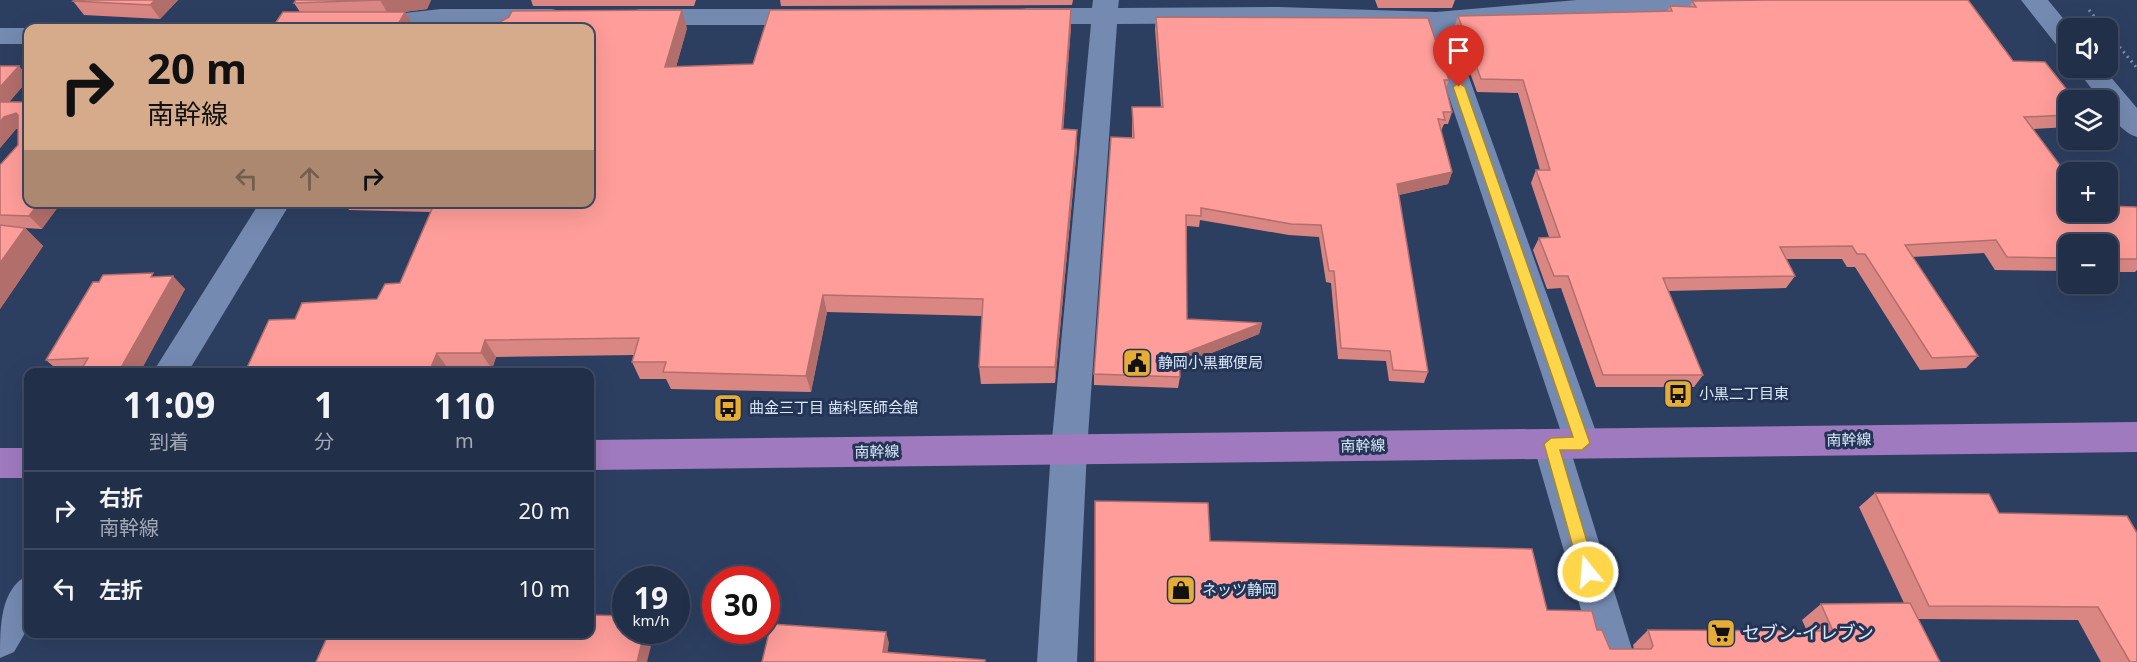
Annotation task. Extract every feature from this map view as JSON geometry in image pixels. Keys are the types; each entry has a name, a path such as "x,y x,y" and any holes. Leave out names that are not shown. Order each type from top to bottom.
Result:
{"main road":[{"name":"南幹線","path":"594,455 2137,437"},
{"path":"0,463 24,463"}],"street":[{"path":"998,16 1105,8 1436,20 1577,8 1804,0"},
{"path":"2034,0 2058,30"},
{"path":"1057,662 1069,450 1105,8"},
{"path":"618,17 832,16"},
{"path":"399,24 441,17 571,17"},
{"path":"1436,20 1567,444 1616,662"},
{"path":"0,36 24,36"},
{"path":"2097,78 2137,127"},
{"path":"172,368 273,207"},
{"path":"0,639 24,600"}],"path":[{"path":"2086,7 2095,18"},
{"path":"2118,45 2137,68"}],"building":[{"path":"74,0 155,0 150,5"},
{"path":"296,0 381,0 294,3"},
{"path":"1968,0 2013,61 2045,62 2067,90 2058,90 2058,115 2024,117 2058,163 2058,222 2118,222 2118,206 2136,207 2137,259 2118,259 2118,234 2058,234 2058,258 2007,257 1996,240 1905,245 1978,356 1932,358 1865,254 1857,254 1852,246 1780,247 1795,276 1663,278 1703,375 1603,375 1568,276 1554,276 1539,238 1560,237 1536,170 1550,170 1523,80 1481,79 1458,16 1672,11 1670,6 1696,7 1692,1"},
{"path":"1071,9 1062,129 1077,130 1055,367 979,367 983,299 823,295 806,376 663,372 666,362 632,362 639,338 485,340 481,353 437,353 431,368 247,368 269,320 295,319 302,303 377,299 385,284 400,283 433,207 594,207 594,24 496,24 509,17 512,11 682,10 665,67 753,64 770,10"},
{"path":"283,12 405,12 398,24 275,24"},
{"path":"1156,17 1428,18 1449,80 1444,80 1452,112 1443,112 1445,120 1438,119 1452,172 1397,184 1428,372 1393,370 1390,351 1341,348 1334,271 1329,271 1321,225 1291,224 1201,208 1201,216 1186,215 1187,319 1262,323 1179,355 1180,377 1094,374 1111,137 1134,138 1132,107 1163,107"},
{"path":"0,66 19,66 0,87"},
{"path":"0,102 24,102 24,207 36,207 29,216 0,215 0,165 18,145 18,115 16,113 4,117 0,122"},
{"path":"0,225 25,228 0,263"},
{"path":"153,273 151,277 173,276 121,368 82,368 88,358 46,360 93,282 99,282 103,275"},
{"path":"1875,493 1989,494 1999,513 2127,516 2137,533 2137,662 2130,662 2098,607 1929,606"},
{"path":"1095,501 1208,503 1210,541 1532,549 1547,610 1592,611 1597,630 1602,630 1610,649 1651,649 1653,646 1648,630 1833,631 1821,604 1910,603 1940,662 1095,662"},
{"path":"594,615 612,616 612,644 642,644 637,662 316,662 327,638 594,638"},
{"path":"780,625 886,632 883,652 985,660 985,662 762,662 766,644 780,644"}],"place":[{"name":"静岡小黒郵便局","path":"1137,363"},
{"name":"小黒二丁目東","path":"1678,394"},
{"name":"曲金三丁目 歯科医師会館","path":"728,408"},
{"name":"ネッツ静岡","path":"1181,590"},
{"name":"セブン-イレブン","path":"1721,633"}],"route":[{"path":"1459,87 1582,443 1551,444 1588,572"}]}
